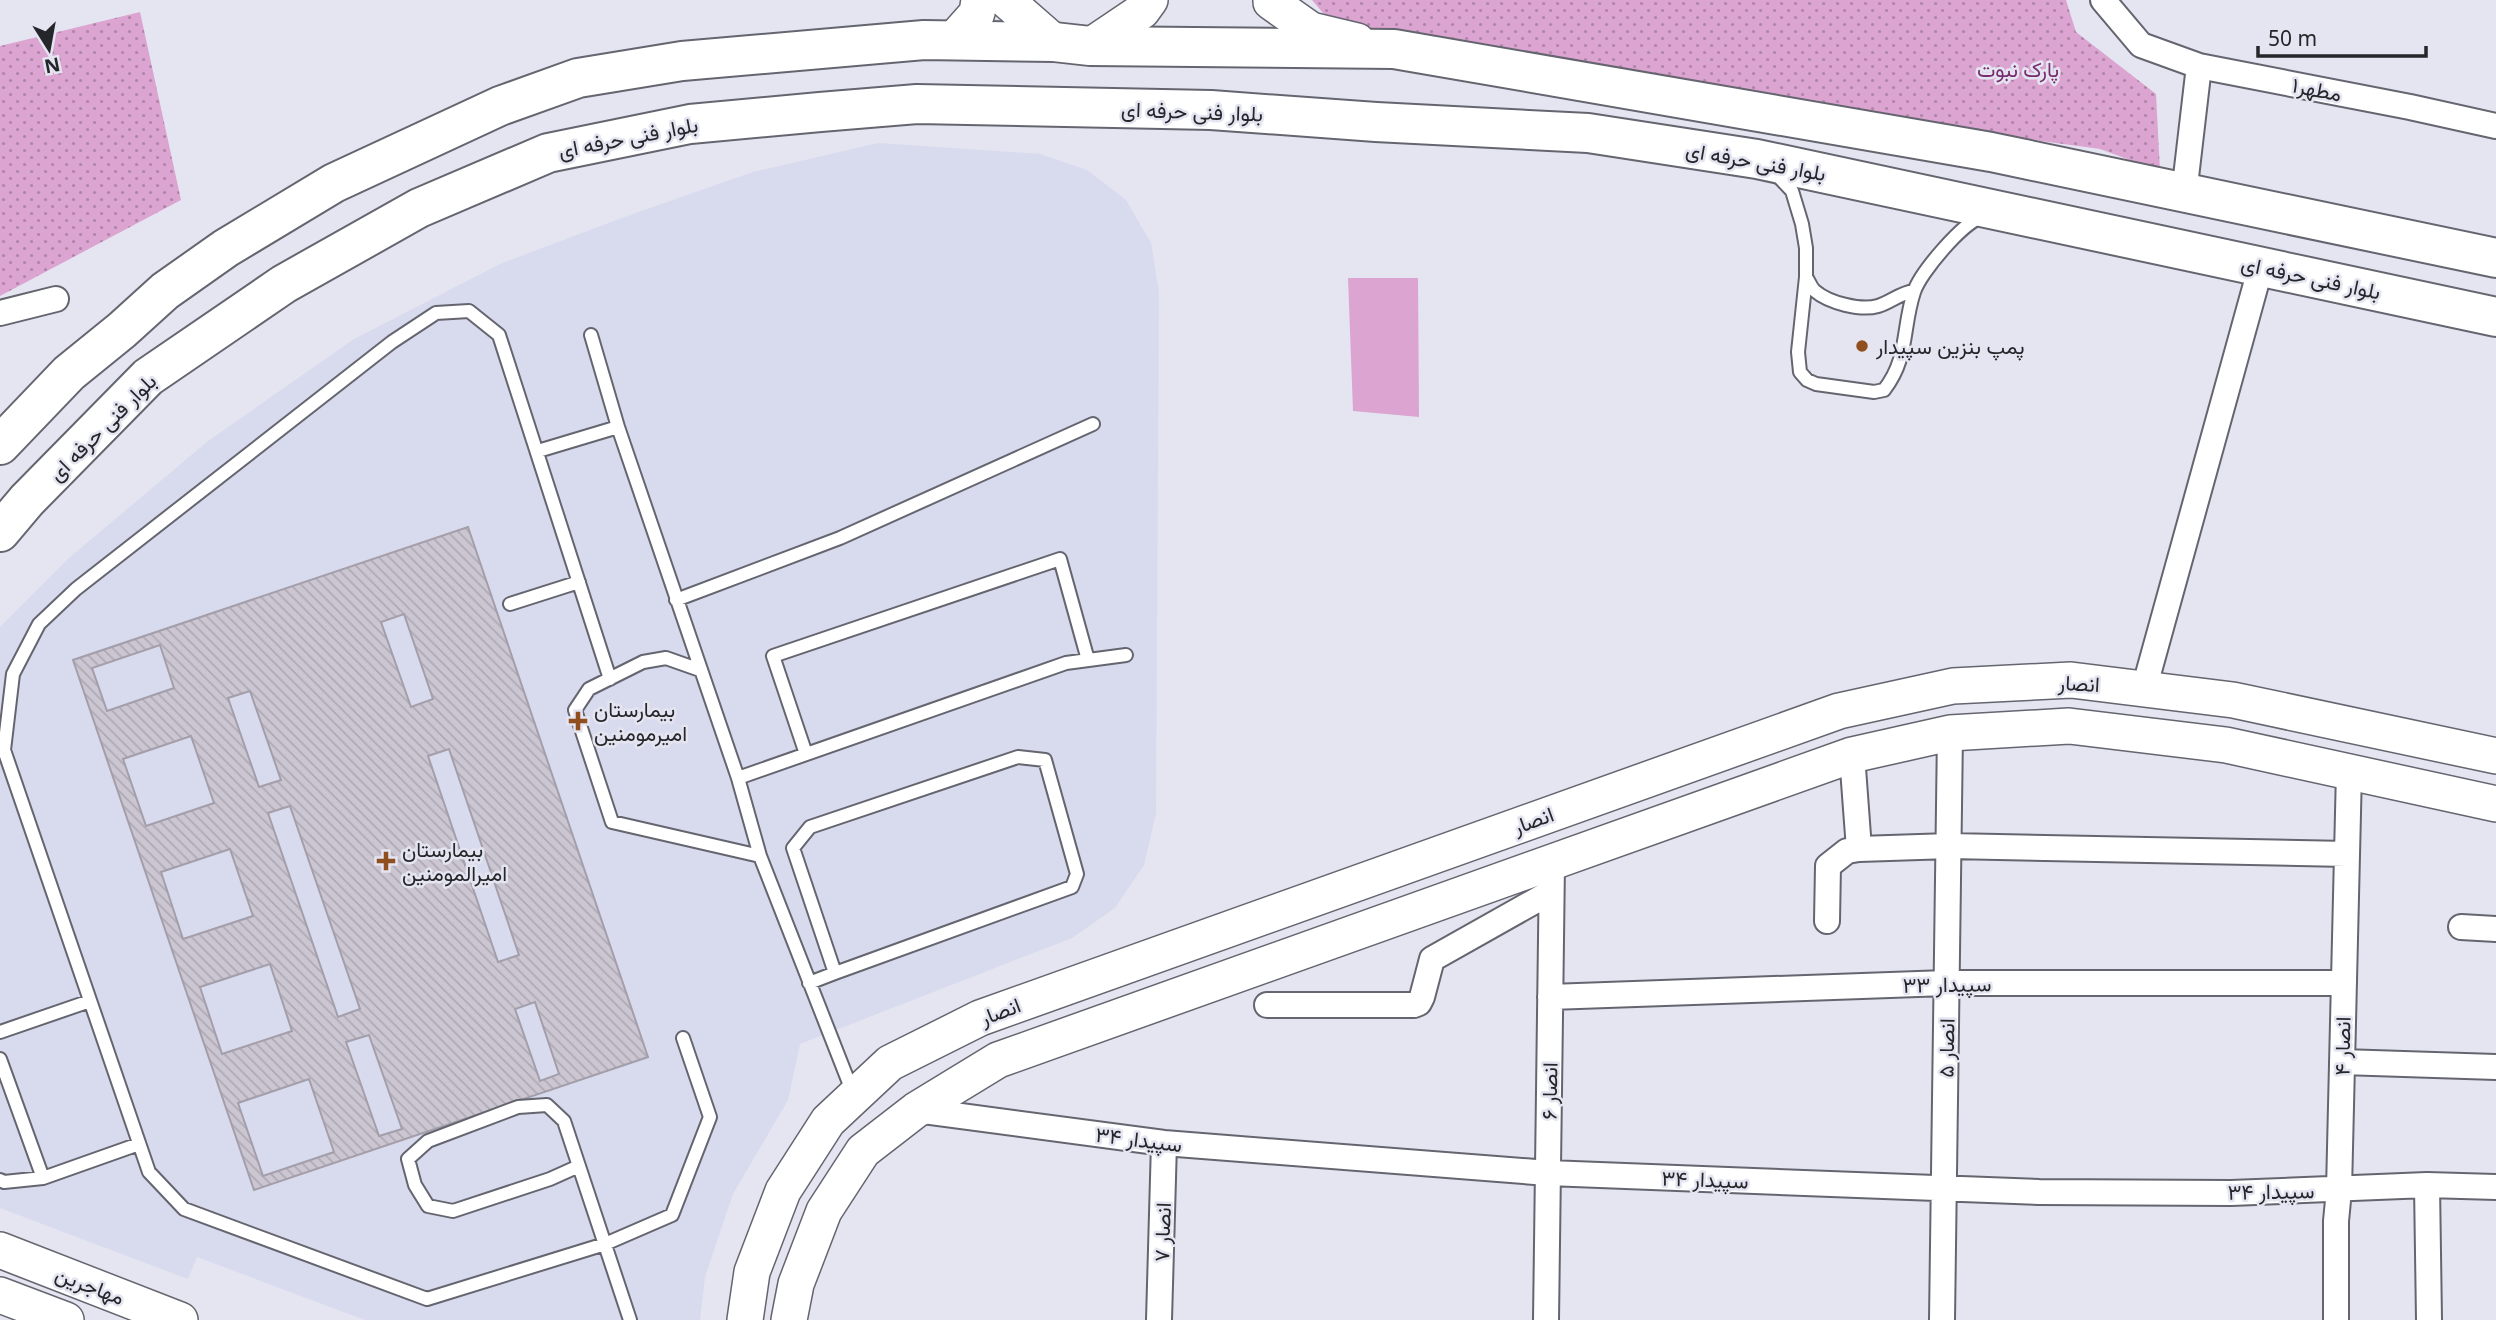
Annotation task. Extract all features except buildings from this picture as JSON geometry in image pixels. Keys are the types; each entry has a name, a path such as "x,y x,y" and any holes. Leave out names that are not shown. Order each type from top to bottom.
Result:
{"main road":[{"path":"0,445 69,373 165,291 226,248 334,183 500,106 578,78 682,61 954,39 977,13 979,0"},
{"path":"1006,0 1072,44"},
{"path":"1072,44 1142,11 1150,0"},
{"path":"1271,0 1311,30 1394,49 1991,152 2496,258"},
{"path":"924,40 1394,49"},
{"name":"بلوار فنی حرفه ای","path":"0,532 27,500 148,377 284,284 419,208 548,153 690,124 917,104 1212,110 1588,133 1757,159 2496,317"},
{"name":"انصار","path":"745,1320 752,1272 783,1191 828,1121 890,1063 980,1018 1839,711 1941,689 2071,680 2233,700 2496,756"},
{"name":"انصار","path":"789,1320 796,1284 824,1211 863,1150 916,1110 998,1060 1181,994 1552,878 1852,755 1950,733 2069,726 2225,745 2496,804"},
{"path":"2349,771 2358,727"},
{"path":"1548,815 1552,878"},
{"path":"1166,951 1181,994"},
{"name":"مهاجرین","path":"0,1251 180,1320"},
{"path":"18,1307 42,1267"},
{"name":"مهاجرین","path":"18,1307 66,1320"}],"street":[{"name":"مطهر۱","path":"2103,0 2141,45 2199,66 2496,126"},
{"path":"2184,194 2199,66"},
{"path":"2144,689 2261,266"},
{"path":"0,313 56,299"},
{"name":"انصار ۵","path":"1942,1320 1950,733"},
{"path":"1852,755 1859,849"},
{"name":"انصار ۴","path":"2336,1320 2336,1221 2339,1190 2349,771"},
{"path":"1827,921 1828,866 1847,851 1859,849 1950,846 2347,854"},
{"path":"1266,1005 1419,1003 1432,959 1552,878"},
{"name":"انصار ۶","path":"1546,1320 1552,878"},
{"path":"2461,927 2496,929"},
{"name":"سپیدار ۳۳","path":"1550,997 1946,983 2343,983"},
{"path":"2342,1062 2496,1067"},
{"name":"سپیدار ۳۴","path":"916,1110 1164,1143 1548,1173 2129,1192 2339,1190 2427,1185 2496,1187"},
{"name":"انصار ۷","path":"1159,1320 1164,1143"},
{"path":"2427,1185 2429,1320"}],"lane":[{"path":"1757,159 1792,191 1802,224 1806,247 1806,276 1798,352 1800,372 1807,380 1816,384 1874,393 1884,390 1897,370 1914,291 1922,277 1952,241 1975,219 2003,211"},
{"path":"1806,276 1814,290 1833,300 1864,308 1880,306 1904,292 1914,291"},
{"path":"610,679 499,335 469,311 436,313 392,342 326,393 76,589 39,624 13,674 4,750 149,1172 184,1209 428,1299 605,1244 672,1215 710,1117 683,1038"},
{"path":"591,335 618,426 738,778 760,856 854,1097"},
{"path":"676,600 840,538 1093,424"},
{"path":"538,451 618,426"},
{"path":"806,754 773,656 1060,559 1088,660"},
{"path":"510,604 579,582"},
{"path":"738,778 1066,663 1126,655"},
{"path":"700,670 666,658 643,662 589,689 575,710 612,822 760,856"},
{"path":"808,983 835,974 1072,887 1077,874 1045,760 1018,757 810,827 793,848 835,974"},
{"path":"0,1032 90,1001"},
{"path":"0,1059 43,1178"},
{"path":"579,1166 550,1179 453,1210 428,1206 415,1185 408,1159 428,1141 518,1107 547,1105 564,1121 579,1166 605,1244 630,1320"},
{"path":"0,1180 4,1182 43,1178 139,1144"}],"shaded area":[{"name":"بیمارستان امیرمومنین","path":"878,143 1040,154 1087,170 1126,200 1151,243 1159,292 1156,814 1144,865 1115,908 1072,938 800,1044 788,1100 733,1194 705,1277 700,1320 365,1320 197,1257 188,1279 0,1208 0,627 69,558 208,441 354,339 502,263 627,216 753,172"}],"green space":[{"name":"پارک نبوت","path":"1312,0 2066,0 2076,32 2156,94 2160,171 2100,149 1353,48"},
{"path":"140,12 181,200 0,296 0,46"},
{"path":"1348,278 1418,278 1419,417 1353,411"}],"place":[{"name":"پمپ بنزین سپیدار","path":"1862,346"},
{"name":"بیمارستان امیرمومنین","path":"578,721"},
{"name":"بیمارستان امیرالمومنین","path":"386,861"}]}
